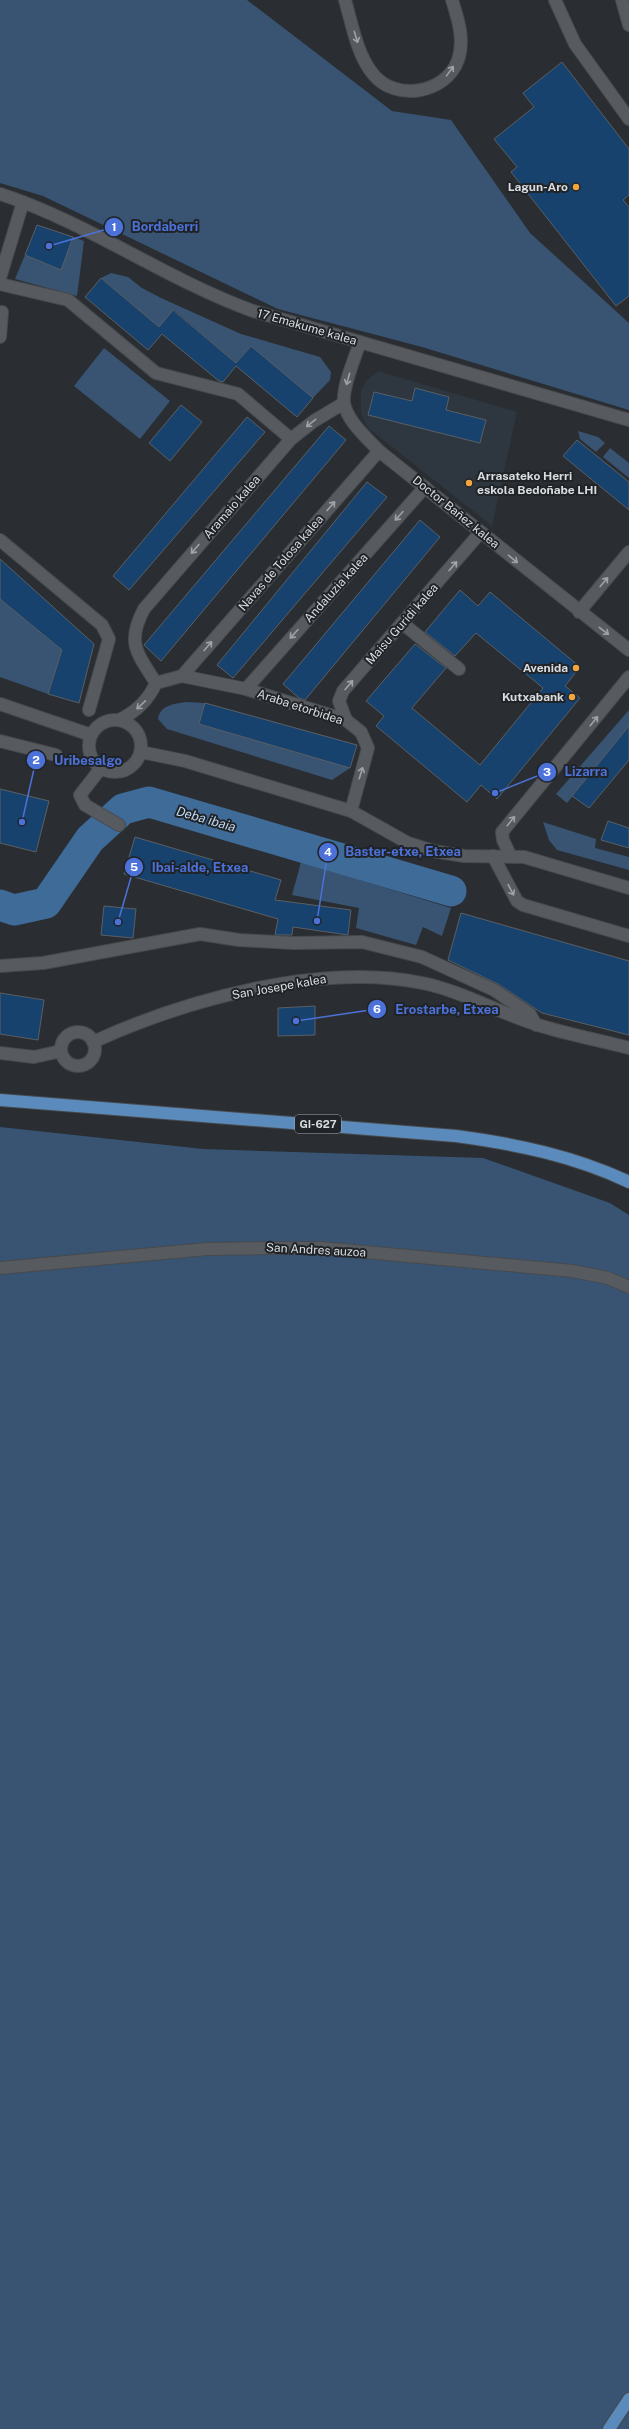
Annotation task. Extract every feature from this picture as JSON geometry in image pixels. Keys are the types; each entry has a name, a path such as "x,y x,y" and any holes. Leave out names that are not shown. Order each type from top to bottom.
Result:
{"main road":[{"name":"GI-627","path":"0,1100 456,1136 527,1147 586,1164 629,1182"},
{"path":"608,2429 629,2400"}],"street":[{"path":"345,0 362,55 373,75 401,92 420,91 446,78 458,60 462,42 452,0"},
{"path":"555,0 575,44 629,119"},
{"path":"622,0 629,25"},
{"name":"17 Emakume kalea","path":"0,194 23,202 99,236 214,297 253,311 629,420"},
{"path":"0,278 23,202"},
{"path":"0,284 68,300 156,373 238,394 291,439"},
{"path":"0,337 2,312"},
{"path":"344,403 347,383 360,342"},
{"name":"Aramaio kalea","path":"156,683 136,650 135,626 155,595 291,439 314,420 344,403"},
{"name":"Doctor Bañez kalea","path":"344,403 354,422 379,451 579,612 629,650"},
{"name":"Navas de Tolosa kalea","path":"182,676 379,451"},
{"name":"Andaluzia kalea","path":"246,689 425,487"},
{"name":"Maisu Guridi kalea","path":"346,720 340,702 343,691 480,533"},
{"path":"0,540 102,625 109,639 89,710"},
{"path":"579,612 629,552"},
{"path":"402,623 459,670"},
{"name":"Araba etorbidea","path":"156,683 182,676 246,689 346,720 361,732 368,748 351,811"},
{"path":"510,855 503,840 502,832 629,677"},
{"path":"119,720 127,723 136,731 141,743 138,760 125,770 117,772 101,768 91,757 89,742 91,735 103,723 119,720 130,714 142,704 156,683"},
{"path":"0,704 91,735"},
{"path":"0,741 56,755"},
{"path":"140,752 185,761 351,811 408,843 433,852 464,856 510,855 524,857 629,888"},
{"path":"101,768 80,794 85,805 119,825"},
{"path":"493,856 517,901 523,905 629,936"},
{"path":"3,966 43,963 200,934 239,940 293,943 362,942 422,957 480,983 530,1014 536,1025"},
{"name":"San Josepe kalea","path":"93,1042 160,1016 245,992 313,979 352,977 402,979 423,983 479,1000 536,1025 629,1048"},
{"path":"81,1032 93,1042 95,1048 92,1059 82,1065 70,1064 62,1056 61,1051 62,1040 70,1033 81,1032"},
{"path":"0,1053 34,1056 61,1051"},
{"name":"San Andres auzoa","path":"0,1268 207,1249 321,1248 573,1271 608,1278 629,1287"}],"shaded area":[{"path":"0,0 247,0 392,111 451,120 530,233 629,323 629,410 422,347 278,309 43,196 0,183"},
{"path":"73,237 84,241 77,296 15,279 25,255 61,270"},
{"path":"111,273 128,277 142,288 161,298 241,334 320,357 331,372 330,380 313,398 251,346 236,363 174,310 159,327 101,278"},
{"path":"104,348 170,401 140,439 74,386"},
{"name":"Arrasateko Herri eskola Bedoñabe LHI","path":"378,371 517,412 492,526 368,428 361,415 361,391 366,381"},
{"path":"578,431 598,437 605,443 596,452 580,439"},
{"path":"610,448 629,463 629,478 603,457"},
{"path":"0,599 62,650 48,694 0,677"},
{"path":"186,702 205,703 199,724 350,768 332,780 167,729 158,719 159,714 168,706"},
{"path":"629,710 629,726 567,803 556,794"},
{"path":"543,822 596,839 595,848 629,857 629,870 557,850 549,840"},
{"path":"301,862 451,908 442,936 423,927 416,945 356,928 359,908 292,895"},
{"path":"0,1127 203,1149 483,1158 610,1203 629,1215 629,2429 0,2429"}],"building":[{"name":"Lagun-Aro","path":"562,62 629,149 629,195 623,200 629,207 629,296 616,306 511,172 517,167 494,139 534,107 523,93"},
{"path":"37,225 73,237 61,270 25,255"},
{"path":"101,278 159,327 173,310 236,363 251,346 313,398 297,417 236,366 223,382 219,381 162,334 148,350 85,297"},
{"path":"415,388 449,397 446,410 486,420 480,443 368,415 374,392 412,401"},
{"path":"181,405 202,422 170,461 149,443"},
{"path":"247,417 265,432 129,590 113,576"},
{"path":"329,426 346,440 161,661 144,645"},
{"path":"577,440 629,482 629,510 563,456"},
{"path":"367,482 387,497 233,678 217,665"},
{"path":"420,520 440,537 305,700 299,698 283,684"},
{"path":"0,559 94,644 79,703 48,694 62,650 0,599"},
{"path":"460,590 478,606 490,592 580,667 565,686 580,698 497,799 481,785 467,802 376,726 384,716 366,701 415,644 446,668 412,708 480,765 543,688 476,633 455,656 425,632"},
{"path":"205,703 357,745 350,768 199,724"},
{"path":"629,726 629,760 589,808 572,796"},
{"path":"0,789 49,801 36,852 0,843"},
{"path":"608,821 629,828 629,848 601,840"},
{"path":"135,837 281,880 275,900 351,910 348,935 293,927 292,935 275,935 278,919 124,874"},
{"path":"104,906 136,909 133,938 101,935"},
{"path":"461,913 629,961 629,1035 542,1013 498,984 448,960"},
{"path":"0,993 44,1000 38,1040 0,1034"},
{"path":"315,1006 315,1035 278,1036 278,1008"}],"waterway":[{"name":"Deba ibaia","path":"0,905 14,910 46,903 90,839 123,809 149,802 451,891"}],"place":[{"name":"Lagun-Aro","path":"576,187"},
{"name":"Bordaberri","path":"49,246"},
{"name":"Arrasateko Herri eskola Bedoñabe LHI","path":"469,483"},
{"name":"Avenida","path":"576,668"},
{"name":"Kutxabank","path":"572,697"},
{"name":"Lizarra","path":"495,793"},
{"name":"Uribesalgo","path":"22,822"},
{"name":"Baster-etxe, Etxea","path":"317,921"},
{"name":"Ibai-alde, Etxea","path":"118,922"},
{"name":"Erostarbe, Etxea","path":"296,1021"}]}
